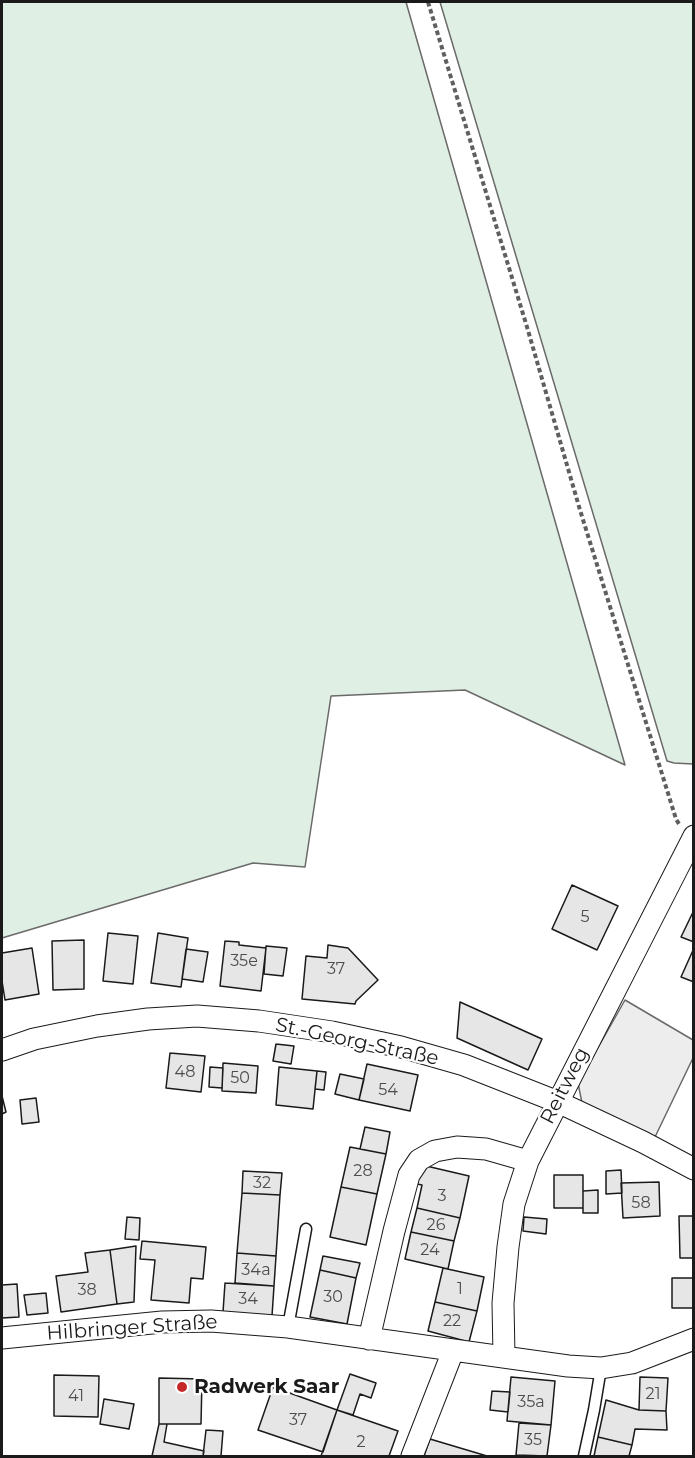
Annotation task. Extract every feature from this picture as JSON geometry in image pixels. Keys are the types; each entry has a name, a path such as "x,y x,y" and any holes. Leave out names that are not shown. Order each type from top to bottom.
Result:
{"street":[{"name":"Reitweg","path":"504,1356 504,1303 513,1204 528,1161 692,839"},
{"name":"St.-Georg-Straße","path":"2,1050 34,1039 97,1026 148,1019 197,1017 332,1032 401,1047 464,1065 558,1102 643,1142 693,1169"},
{"path":"369,1339 409,1175 419,1160 435,1151 457,1147 486,1149 528,1161"},
{"name":"Hilbringer Straße","path":"2,1338 162,1322 211,1321 288,1327 453,1351 601,1368 632,1363 693,1339"},
{"path":"412,1456 453,1351"}],"lane":[{"path":"288,1327 306,1229"},
{"path":"584,1456 601,1368"}],"path":[{"path":"428,2 524,315 583,522 676,819 692,839"}],"green space":[{"path":"2,2 406,2 625,765 465,690 331,696 305,867 253,863 2,938"},
{"path":"440,2 693,2 693,764 667,761"}],"shaded area":[{"path":"625,1000 693,1040 693,1058 655,1137 582,1103 578,1083"}],"building":[{"path":"572,885 618,906 597,950 552,929"},
{"path":"694,910 694,942 681,937"},
{"path":"108,933 138,936 133,984 103,981"},
{"path":"158,933 188,938 181,987 151,983"},
{"path":"84,940 84,989 53,990 52,941"},
{"path":"225,941 266,948 261,991 220,986"},
{"path":"328,945 348,948 378,980 355,1004 302,999 306,956 327,958"},
{"path":"266,946 287,948 283,976 264,974"},
{"path":"32,948 39,994 5,1000 2,953"},
{"path":"694,948 694,982 681,977"},
{"path":"186,949 208,952 203,982 182,979"},
{"path":"460,1002 542,1039 528,1070 457,1038"},
{"path":"276,1044 294,1046 291,1064 273,1061"},
{"path":"170,1053 205,1056 201,1092 166,1088"},
{"path":"223,1063 258,1066 256,1093 222,1091"},
{"path":"367,1064 418,1075 410,1111 359,1100"},
{"path":"210,1067 223,1068 222,1088 209,1087"},
{"path":"279,1067 317,1071 313,1109 276,1105"},
{"path":"317,1071 326,1072 324,1090 315,1089"},
{"path":"340,1074 364,1079 359,1100 335,1094"},
{"path":"2,1096 6,1112 2,1114"},
{"path":"36,1098 39,1122 22,1124 20,1100"},
{"path":"365,1127 390,1132 386,1154 360,1149"},
{"path":"350,1147 386,1154 377,1194 341,1187"},
{"path":"422,1165 469,1176 460,1218 417,1208 422,1185 417,1184"},
{"path":"621,1170 622,1193 606,1194 606,1171"},
{"path":"243,1171 282,1173 280,1195 242,1193"},
{"path":"554,1175 583,1175 583,1208 554,1208"},
{"path":"659,1182 660,1216 623,1218 621,1183"},
{"path":"341,1187 377,1194 366,1245 330,1237"},
{"path":"598,1190 598,1213 583,1213 583,1191"},
{"path":"242,1193 280,1195 276,1256 237,1253"},
{"path":"417,1208 460,1218 454,1241 411,1232"},
{"path":"679,1216 694,1216 694,1258 680,1258"},
{"path":"127,1217 140,1218 139,1240 125,1239"},
{"path":"524,1217 547,1219 546,1234 523,1231"},
{"path":"411,1232 454,1241 448,1269 405,1259"},
{"path":"142,1241 206,1247 203,1279 191,1278 189,1303 151,1300 155,1260 140,1259"},
{"path":"136,1246 134,1302 117,1304 110,1250"},
{"path":"110,1250 117,1304 61,1312 56,1276 88,1272 85,1253"},
{"path":"237,1253 276,1256 274,1286 235,1283"},
{"path":"323,1256 360,1263 356,1278 320,1270"},
{"path":"443,1268 484,1277 477,1311 435,1302"},
{"path":"320,1270 356,1278 347,1324 310,1317"},
{"path":"672,1278 694,1278 694,1308 672,1308"},
{"path":"225,1283 274,1286 272,1316 223,1312"},
{"path":"17,1284 19,1317 2,1318 2,1285"},
{"path":"46,1293 48,1313 27,1315 24,1295"},
{"path":"435,1302 477,1311 469,1342 428,1331"},
{"path":"350,1374 376,1383 371,1398 360,1394 353,1415 337,1410"},
{"path":"54,1375 99,1376 98,1417 54,1416"},
{"path":"511,1377 555,1381 551,1425 507,1421"},
{"path":"640,1377 668,1378 666,1411 639,1410"},
{"path":"159,1378 202,1379 201,1424 159,1424"},
{"path":"273,1387 337,1410 323,1452 258,1430"},
{"path":"492,1391 510,1392 508,1412 490,1410"},
{"path":"104,1399 134,1404 129,1429 100,1424"},
{"path":"606,1400 639,1410 666,1411 667,1430 635,1429 632,1445 598,1437"},
{"path":"337,1410 398,1431 389,1456 321,1456"},
{"path":"519,1423 551,1425 547,1456 516,1455"},
{"path":"159,1424 167,1424 164,1442 204,1451 203,1456 152,1456"},
{"path":"206,1430 223,1431 221,1456 203,1456"},
{"path":"598,1437 632,1445 629,1456 594,1456"},
{"path":"430,1439 487,1456 424,1456"}],"place":[{"name":"Radwerk Saar","path":"182,1387"}]}
